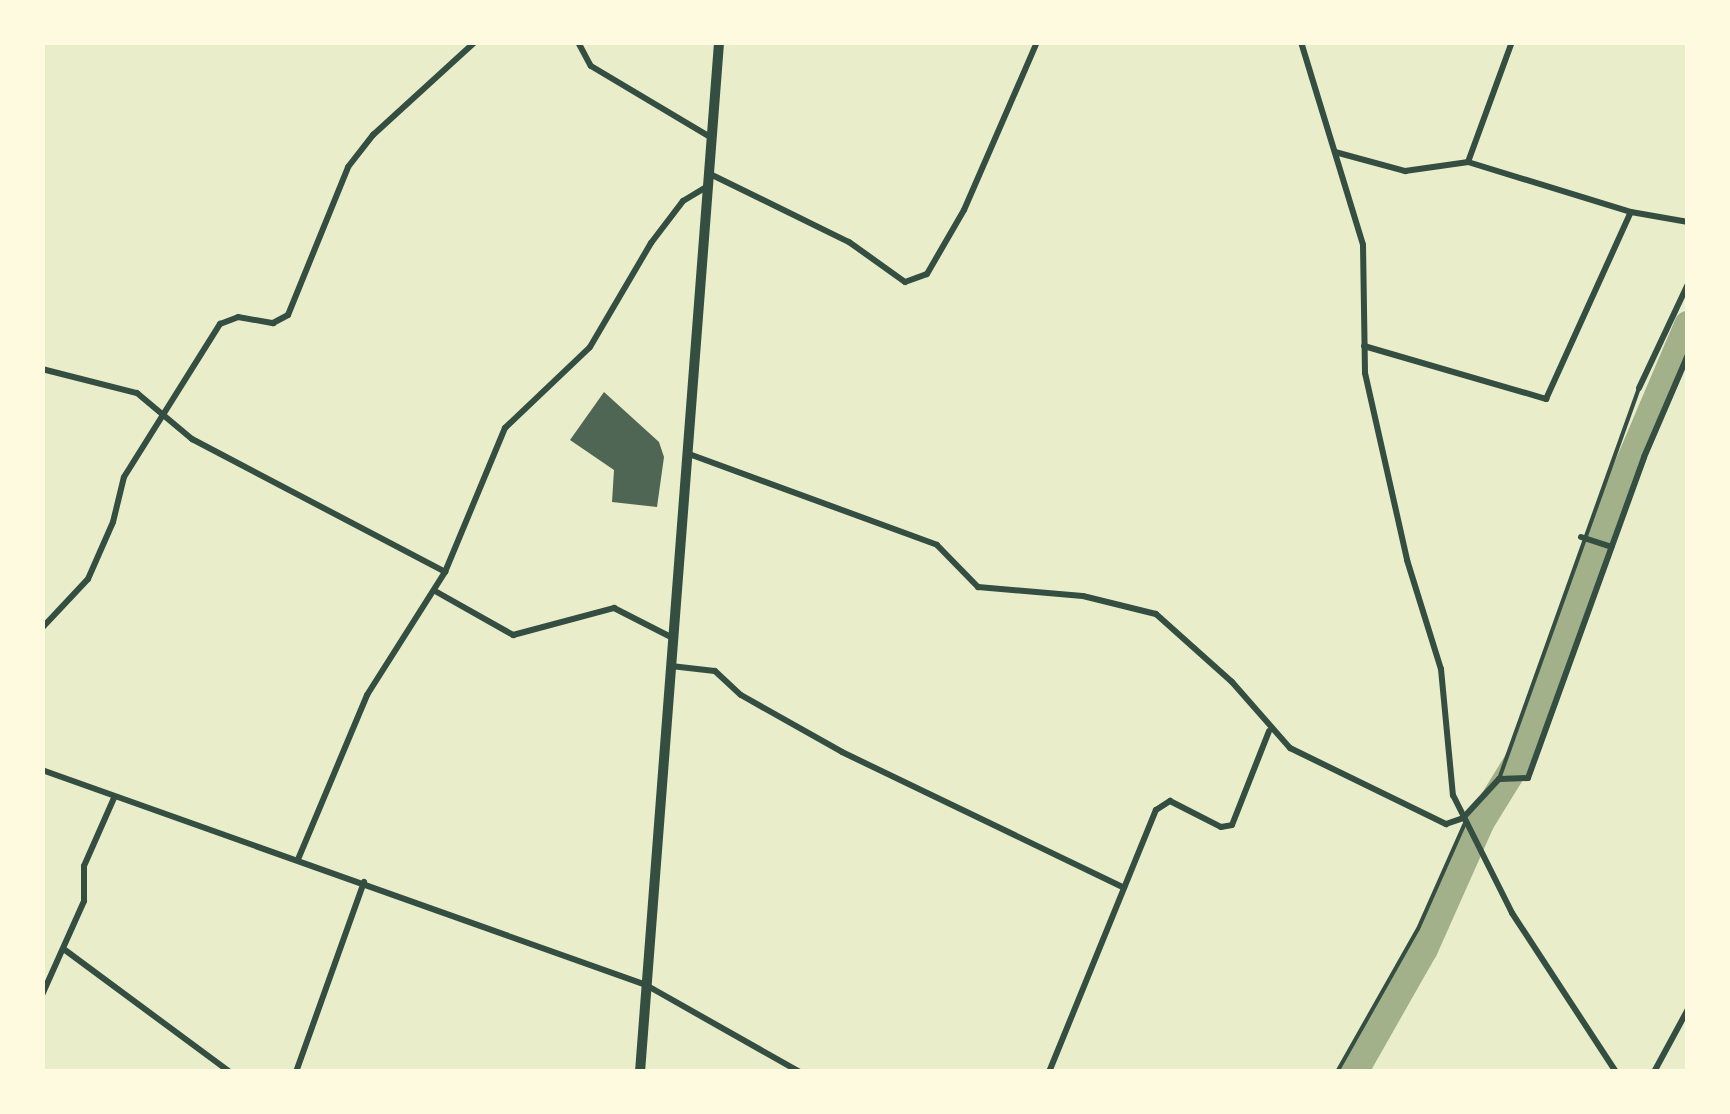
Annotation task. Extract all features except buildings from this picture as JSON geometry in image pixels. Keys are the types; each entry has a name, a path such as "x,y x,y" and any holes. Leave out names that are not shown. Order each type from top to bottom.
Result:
{"main road":[{"path":"640,1072 719,42"}],"street":[{"path":"42,628 88,580 114,522 124,477 220,324 238,317 272,323 288,315 348,167 373,135 474,42"},
{"path":"578,42 591,66 710,138"},
{"path":"707,172 849,242 896,278 906,282 927,274 964,210 1037,42"},
{"path":"1302,42 1363,245 1364,374 1407,560 1441,670 1453,796 1476,847 1555,984 1605,1046 1616,1072"},
{"path":"1468,162 1512,42"},
{"path":"1335,152 1405,171 1468,162 1632,212 1688,222"},
{"path":"299,857 367,695 444,572 505,428 590,347 651,243 683,200 705,188"},
{"path":"1364,346 1546,399 1632,212"},
{"path":"1639,388 1688,284"},
{"path":"688,453 937,545 978,587 1082,596 1156,614 1232,682 1270,732 1417,815 1446,824 1465,823 1501,778 1528,778 1609,546 1688,355"},
{"path":"42,369 138,393 192,439 444,572"},
{"path":"1583,538 1609,546"},
{"path":"434,591 513,635 614,608 673,638"},
{"path":"670,666 715,671 741,695 842,752 1124,888"},
{"path":"1048,1072 1156,810 1170,801 1221,827 1232,824 1270,732"},
{"path":"42,770 114,798 299,857 646,986 800,1072"},
{"path":"42,995 84,901 84,866 114,798"},
{"path":"296,1072 364,882"},
{"path":"65,950 230,1072"},
{"path":"1654,1072 1688,1009"}],"lane":[{"path":"1501,778 1639,388"},
{"path":"1337,1072 1418,929 1465,823"}],"waterway":[{"path":"1354,1072 1424,949 1480,823 1528,745 1621,483 1688,325"}]}
